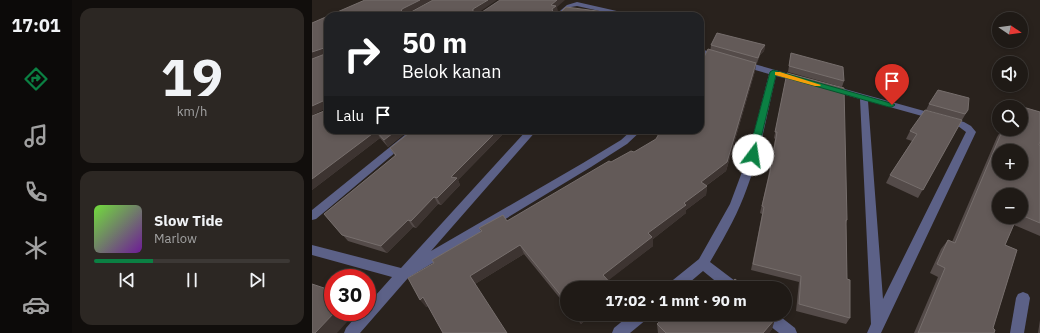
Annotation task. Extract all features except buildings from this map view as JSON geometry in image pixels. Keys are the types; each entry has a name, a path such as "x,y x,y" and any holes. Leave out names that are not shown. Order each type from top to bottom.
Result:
{"street":[{"path":"562,12 569,6 577,4 612,12"},
{"path":"704,53 811,83"},
{"path":"681,281 703,263 735,204 753,155 773,72"},
{"path":"826,87 961,124 968,128 971,132 876,329"},
{"path":"864,98 876,329"},
{"path":"312,216 412,134"},
{"path":"351,333 528,134"},
{"path":"312,250 403,274 587,165 624,142 633,134"},
{"path":"703,263 725,281"},
{"path":"1018,332 1023,298"},
{"path":"619,333 634,321"},
{"path":"775,321 790,333"}],"slow traffic":[{"path":"778,74 818,85"}],"route":[{"path":"753,155 773,72 892,105"}]}
